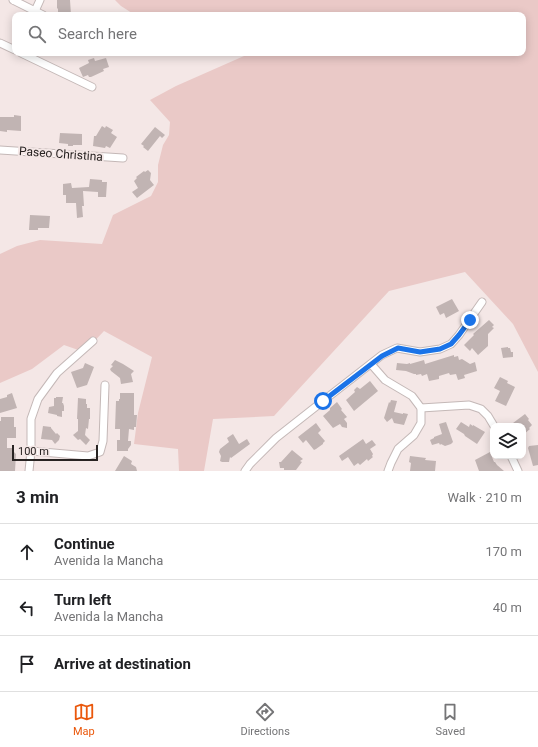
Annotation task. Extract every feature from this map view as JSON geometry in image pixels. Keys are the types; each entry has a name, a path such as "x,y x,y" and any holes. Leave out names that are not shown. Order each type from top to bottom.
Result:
{"street":[{"path":"13,0 35,11 40,0"},
{"path":"0,43 12,49"},
{"path":"27,56 92,87"},
{"name":"Paseo Christina","path":"0,150 123,158"},
{"path":"245,471 273,441 382,356 398,348 420,352 440,349 451,344 482,302"},
{"path":"29,471 31,451 31,419 38,399 57,373 93,341"},
{"path":"371,364 385,380 412,396 421,408 421,423 414,435 398,449 388,471"},
{"path":"31,451 88,456 100,452 103,442 105,385"},
{"path":"421,408 470,405 482,409 492,423"},
{"path":"512,459 518,471"}],"shaded area":[{"path":"115,0 538,0 538,372 513,324 465,272 389,291 274,416 213,419 204,471 179,471 178,449 134,444 138,413 152,357 104,331 84,352 64,345 32,369 0,383 0,254 17,246 40,240 102,244 113,215 151,196 158,182 158,165 163,145 169,135 170,122 150,100 176,86 244,56 526,56 526,12 130,12"}],"building":[{"path":"57,0 70,0 71,12 58,12"},
{"path":"94,58 95,61 106,58 109,67 91,77 88,75 83,77 79,68 89,63 88,60"},
{"path":"14,115 21,116 21,131 0,131 0,117 14,117"},
{"path":"102,126 105,128 106,126 113,130 111,133 117,137 110,148 106,146 105,148 93,146 94,136 96,136"},
{"path":"155,127 165,135 162,138 160,136 148,151 141,144"},
{"path":"60,133 82,134 82,145 68,146 68,144 59,143"},
{"path":"148,170 151,173 150,180 154,185 137,198 132,192 138,188 134,181 137,178 136,177"},
{"path":"90,179 107,182 106,197 98,197 98,192 83,191 83,217 77,218 76,203 66,203 66,195 63,195 63,184 71,183 72,188 89,187"},
{"path":"30,215 50,216 49,228 29,230"},
{"path":"452,299 459,311 446,318 444,313 440,315 436,307"},
{"path":"489,320 494,325 492,327 494,328 488,334 488,346 478,355 472,348 470,351 464,345 474,335 473,334"},
{"path":"501,348 510,348 511,352 513,352 513,357 503,358"},
{"path":"454,355 454,357 458,356 459,360 462,359 470,364 475,362 477,371 464,375 465,378 458,380 456,374 450,375 449,373 439,376 439,379 429,381 427,374 422,376 421,374 416,375 406,371 396,370 397,363 410,364 424,360 425,364"},
{"path":"115,360 134,371 131,374 133,382 121,384 120,378 110,369"},
{"path":"85,363 94,367 87,385 77,388 71,372 83,368"},
{"path":"500,377 515,387 506,406 495,401 500,391 494,388"},
{"path":"370,381 378,391 354,411 346,400 355,392 354,390 357,387 360,389"},
{"path":"12,393 17,408 0,413 0,399 7,397 7,395"},
{"path":"120,393 134,393 134,415 137,415 136,427 134,427 134,430 129,429 128,441 131,441 131,445 128,451 117,451 117,440 120,440 120,429 115,429 116,401 119,401 120,399"},
{"path":"63,397 62,403 64,406 64,411 62,411 62,417 48,413 49,407 54,406 54,398"},
{"path":"78,398 86,399 87,408 90,408 90,419 85,435 90,440 86,445 73,435 78,431"},
{"path":"391,400 397,401 394,412 408,414 404,425 394,423 392,418 387,422 384,418"},
{"path":"337,402 347,417 344,419 347,423 347,428 342,427 340,424 333,428 323,416"},
{"path":"525,414 532,425 526,432 526,423 513,423"},
{"path":"1,417 14,417 16,438 7,438 7,448 14,448 13,451 16,454 15,471 0,471"},
{"path":"446,422 453,442 445,446 440,445 439,443 432,445 430,440 442,434 439,424"},
{"path":"461,422 469,427 470,424 473,425 485,432 477,444 456,429"},
{"path":"316,423 321,430 318,433 325,441 314,450 306,440 303,443 298,437"},
{"path":"43,426 51,427 56,434 57,433 60,436 59,440 55,444 52,440 41,439"},
{"path":"233,434 239,444 247,439 250,444 231,458 230,457 229,462 222,462 220,461 220,449 229,442 227,438"},
{"path":"363,439 366,444 372,440 376,445 370,449 373,457 368,461 367,459 360,465 358,463 354,466 348,457 342,461 339,456"},
{"path":"538,445 538,465 533,466 528,448 529,446"},
{"path":"292,450 303,459 300,461 302,462 296,470 284,470 284,468 280,468 279,462 281,462"},
{"path":"490,452 490,459 493,459 504,471 479,471 475,460"},
{"path":"124,456 132,461 131,464 136,467 137,471 115,471"},
{"path":"410,456 436,461 435,471 410,471"}],"route":[{"path":"323,401 382,356 398,348 420,352 440,349 451,344 470,320"}]}
